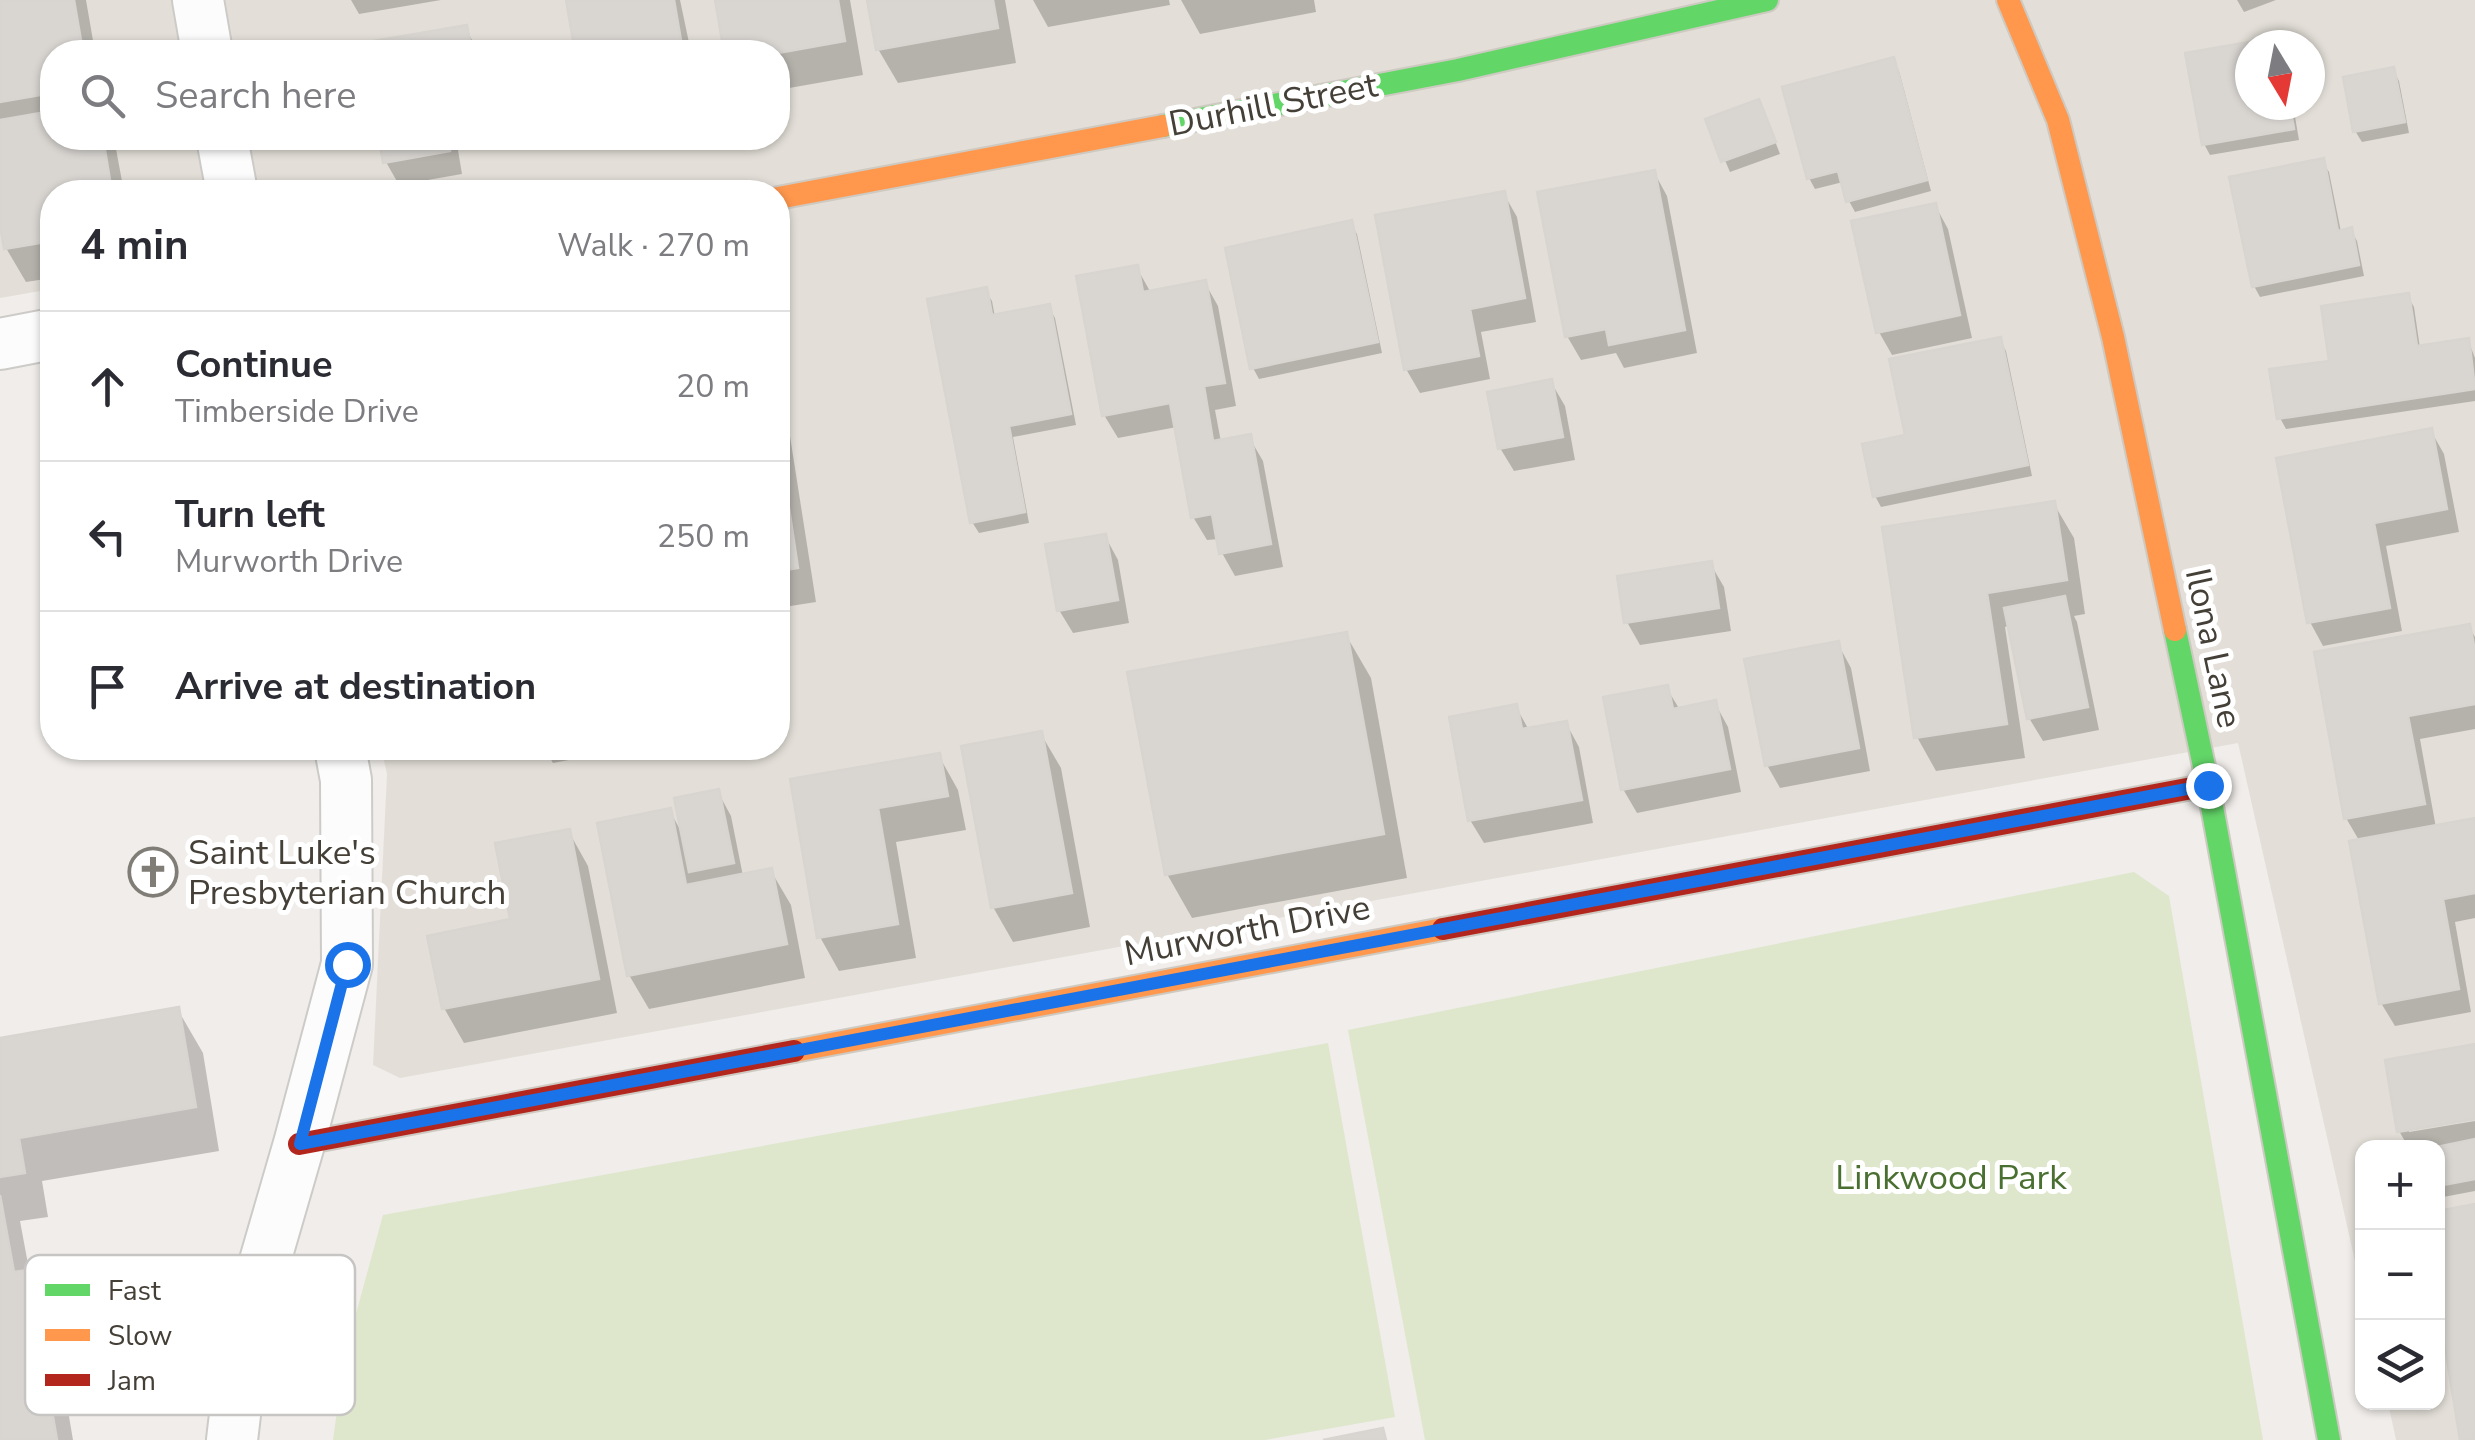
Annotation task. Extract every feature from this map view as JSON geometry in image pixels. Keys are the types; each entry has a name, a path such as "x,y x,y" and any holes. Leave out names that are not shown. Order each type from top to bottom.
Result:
{"street":[{"path":"198,0 205,40"},
{"name":"Durhill Street","path":"790,196 1458,70 1767,0"},
{"name":"Ilona Lane","path":"2008,0 2058,120 2113,337 2208,785 2329,1440"},
{"path":"224,150 230,180"},
{"path":"0,344 40,336"},
{"path":"267,1255 347,964 346,780 342,760"},
{"name":"Murworth Drive","path":"300,1144 2208,785"},
{"path":"232,1440 235,1415"}],"shaded area":[{"path":"0,0 2475,0 2475,1440 2396,1440 2390,1410 2445,1410 2445,1140 2355,1140 2355,1261 2238,743 400,1078 373,1065 387,774 384,760 790,760 790,180 40,180 40,291 0,298"}],"green space":[{"name":"Linkwood Park","path":"2134,872 2169,896 2263,1440 1425,1440 1348,1030"},
{"path":"1328,1043 1395,1417 1265,1440 333,1440 336,1415 355,1415 355,1317 383,1215"}],"building":[{"path":"0,0 74,0 81,40 40,40 40,95 0,102"},
{"path":"566,0 674,0 681,40 573,40"},
{"path":"715,0 838,0 845,41 790,51 790,40 722,40"},
{"path":"867,0 993,0 998,28 876,50"},
{"path":"467,25 470,40 380,40"},
{"path":"2235,44 2235,120 2292,120 2294,129 2202,145 2185,53"},
{"path":"1894,57 1927,180 1846,202 1838,171 1807,179 1782,87"},
{"path":"2394,67 2405,122 2353,132 2343,77"},
{"path":"1759,99 1776,142 1721,162 1705,119"},
{"path":"40,113 40,150 105,150 110,180 40,180 40,243 4,249 0,226 0,120"},
{"path":"381,150 450,150 450,151 383,163"},
{"path":"2324,158 2338,231 2352,227 2359,265 2252,287 2229,177"},
{"path":"1655,170 1685,330 1609,345 1606,329 1565,337 1537,192"},
{"path":"1505,191 1525,298 1470,309 1479,356 1404,370 1375,215"},
{"path":"1936,203 1960,315 1876,333 1851,221"},
{"path":"1352,220 1378,342 1250,369 1225,248"},
{"path":"1138,265 1143,292 1206,280 1225,383 1204,386 1213,441 1251,434 1271,544 1219,554 1212,514 1191,518 1170,403 1102,416 1076,276"},
{"path":"987,287 992,315 1050,304 1071,414 1009,426 1025,512 970,523 927,299"},
{"path":"2409,293 2417,346 2469,338 2475,389 2277,419 2269,369 2329,361 2321,306"},
{"path":"2001,337 2028,465 1873,497 1862,444 1905,435 1889,359"},
{"path":"1552,379 1563,437 1498,449 1487,392"},
{"path":"2432,428 2447,509 2374,523 2390,608 2307,623 2276,458"},
{"path":"2055,501 2067,580 1987,593 2007,724 1914,738 1882,527"},
{"path":"790,515 798,568 790,569"},
{"path":"1106,534 1118,600 1057,611 1045,544"},
{"path":"1712,561 1719,608 1624,623 1617,576"},
{"path":"2065,596 2088,707 2027,719 2004,608"},
{"path":"2470,624 2475,651 2475,704 2408,716 2425,804 2344,819 2314,652"},
{"path":"1347,632 1384,834 1165,875 1127,672"},
{"path":"1839,641 1859,748 1765,766 1744,659"},
{"path":"1668,685 1673,709 1716,700 1730,769 1621,790 1603,697"},
{"path":"1517,704 1522,729 1567,721 1582,800 1468,821 1449,717"},
{"path":"1042,731 1072,893 991,908 961,746"},
{"path":"940,753 948,796 878,808 898,924 817,938 790,779"},
{"path":"719,789 734,863 689,872 674,798"},
{"path":"671,808 686,885 772,868 787,944 627,976 597,823"},
{"path":"2475,818 2475,893 2443,899 2459,989 2379,1004 2349,841"},
{"path":"570,829 599,979 442,1009 427,936 510,919 495,843"},
{"path":"179,1007 196,1107 19,1138 25,1173 0,1177 0,1038"},
{"path":"2475,1044 2475,1119 2397,1132 2385,1060"},
{"path":"2475,1139 2475,1179 2445,1185 2445,1145"},
{"path":"0,1195 14,1272 25,1270 25,1415 53,1415 57,1440 0,1440"},
{"path":"2475,1204 2475,1440 2460,1440 2445,1347 2445,1210"},
{"path":"1383,1428 1386,1440 1323,1440"}],"traffic: fast":[{"path":"1163,126 1458,70 1767,0"},
{"path":"2175,630 2208,785 2329,1440"}],"traffic: slow":[{"path":"2008,0 2058,120 2113,337 2175,630"},
{"path":"790,196 1163,126"},
{"path":"794,1051 1443,929"}],"traffic: jam":[{"path":"1443,929 2208,785"},
{"path":"299,1144 794,1051"}],"place":[{"name":"Saint Luke's Presbyterian Church","path":"153,872"}],"route":[{"path":"347,964 300,1144 2208,785"}]}
